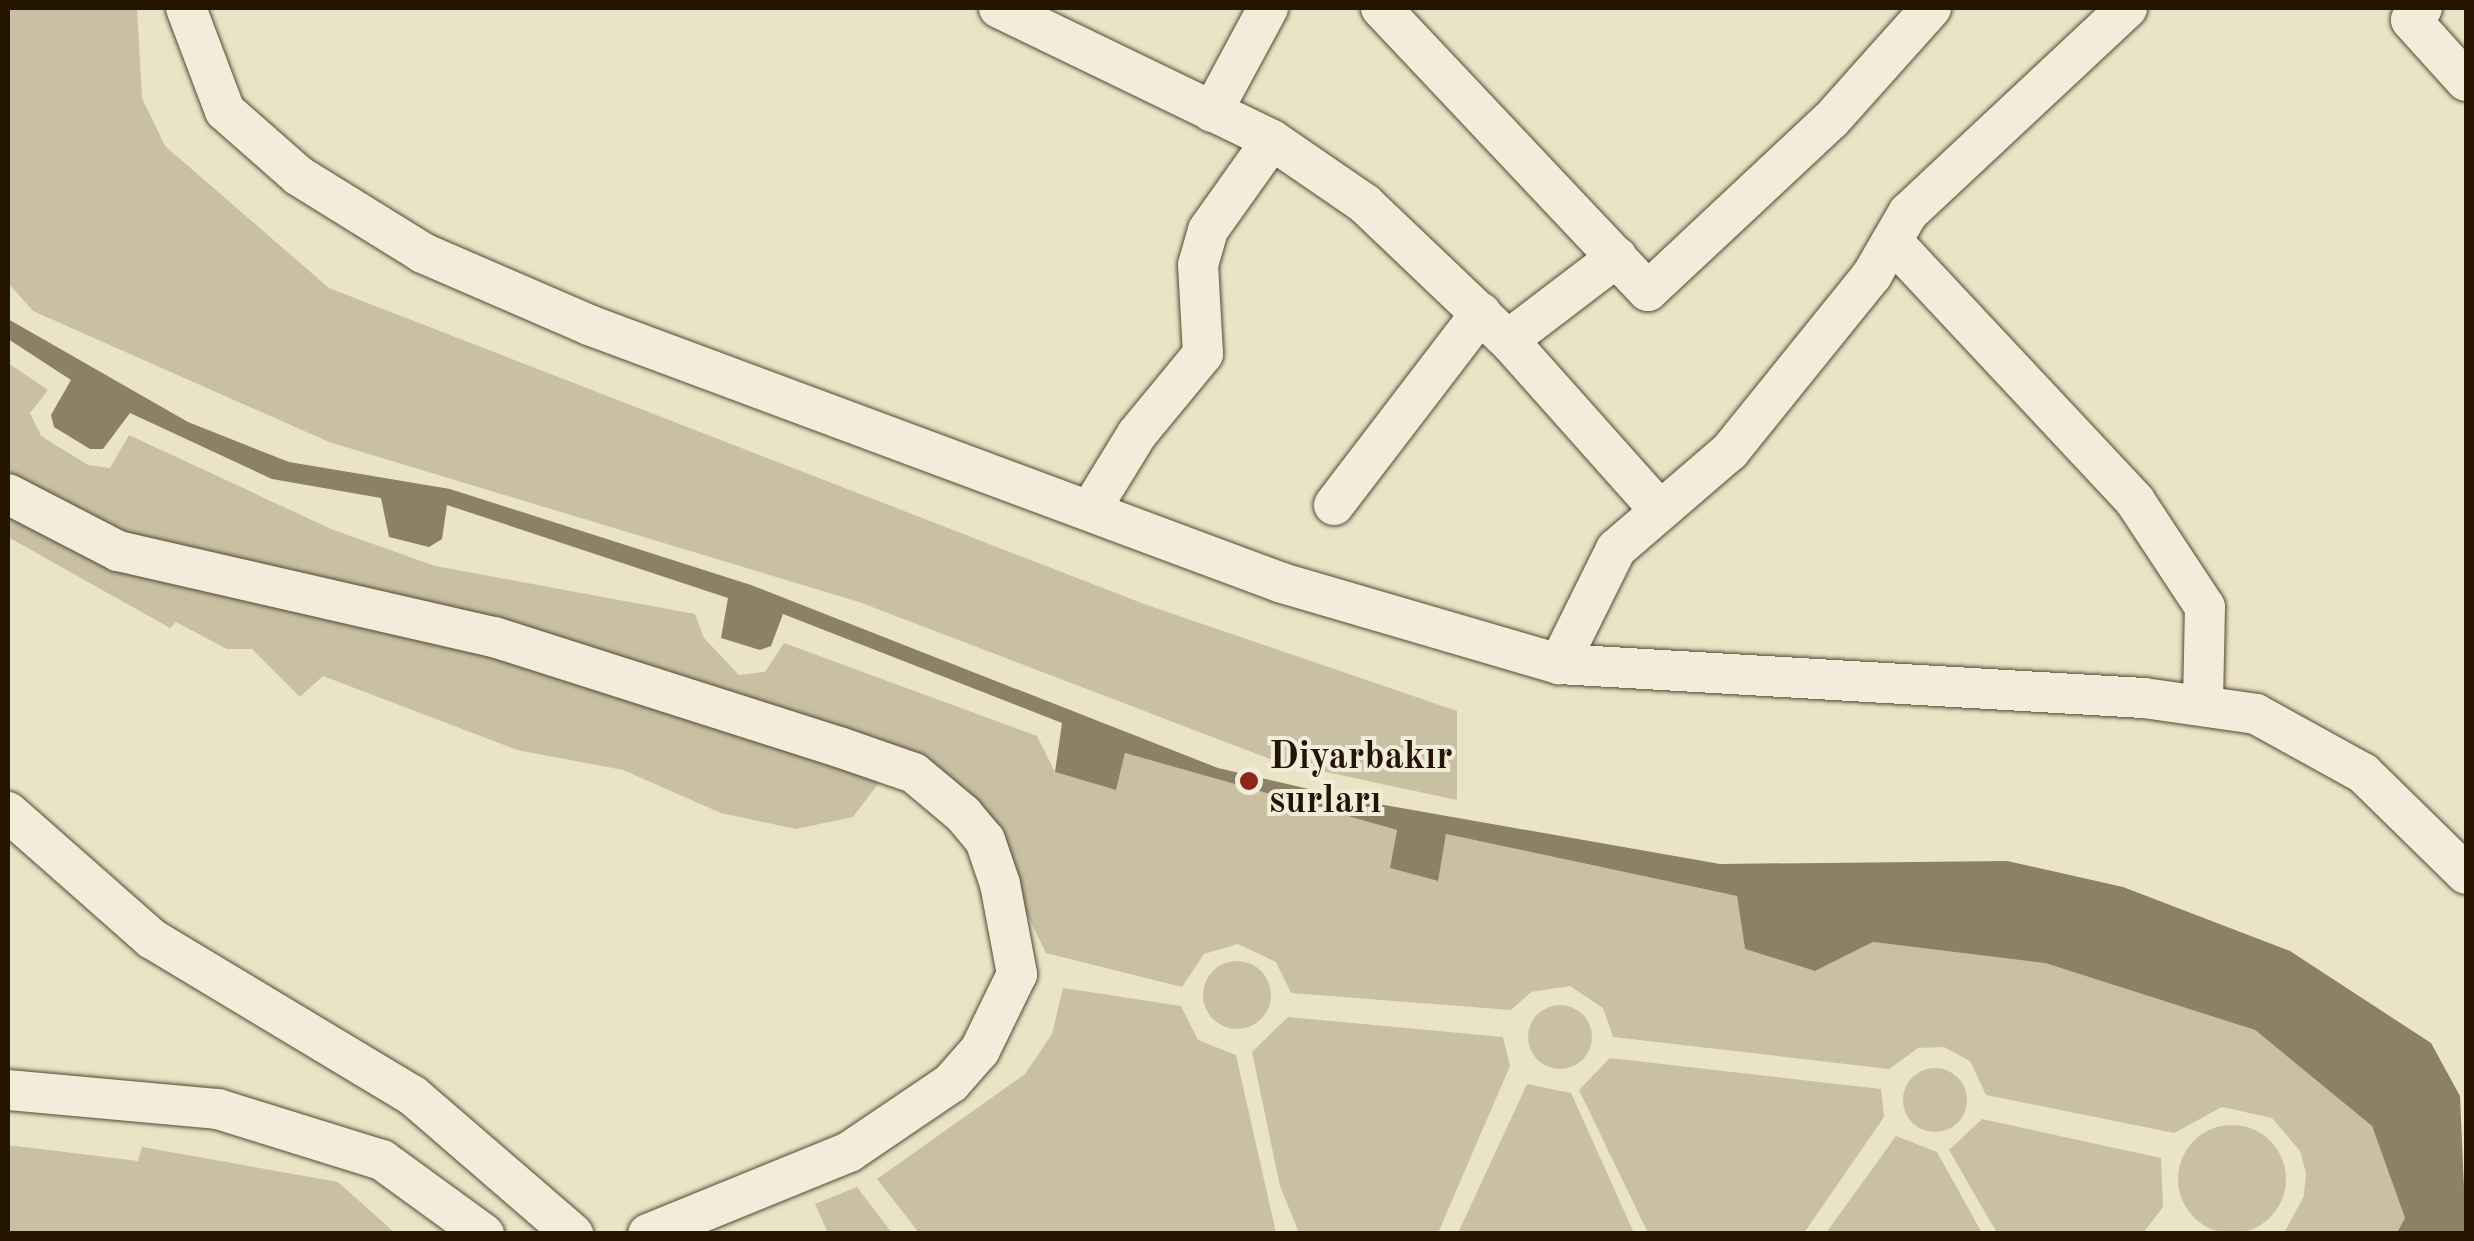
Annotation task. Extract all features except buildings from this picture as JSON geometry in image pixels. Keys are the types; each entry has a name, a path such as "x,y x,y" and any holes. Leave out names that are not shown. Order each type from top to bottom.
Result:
{"street":[{"path":"186,8 225,111 299,176 423,253 588,325 1282,583 1559,664 2204,704 2256,714 2364,773 2466,874"},
{"path":"999,8 1272,140 1402,234 1495,327 1657,507"},
{"path":"1212,112 1268,8"},
{"path":"1380,8 1648,291 1831,120 1932,8"},
{"path":"1559,664 1616,549 1657,507 1730,451 1958,162 2127,8"},
{"path":"2422,8 2411,20 2466,80"},
{"path":"1091,509 1136,434 1203,354 1198,265 1208,230 1272,140"},
{"path":"1892,241 2135,501 2205,607 2204,704"},
{"path":"1334,505 1495,327 1617,257"},
{"path":"8,494 118,552 494,637 838,747 914,773 963,814 985,840 1000,884 1017,974 980,1050 951,1083 848,1152 648,1234"},
{"path":"8,812 152,939 412,1095 573,1234"},
{"path":"8,1090 218,1109 382,1160 484,1234"}],"shaded area":[{"path":"8,8 137,8 142,98 165,146 329,288 1144,604 1457,711 1457,800 1275,761 859,602 329,442 33,311 8,283"},
{"path":"8,363 48,390 30,413 41,436 88,465 110,468 129,435 331,529 435,566 695,614 704,638 739,675 765,672 784,643 1037,736 1055,772 1116,790 1125,753 1397,830 1391,868 1437,881 1446,834 1737,896 1745,949 1815,971 1873,942 2045,963 2255,1030 2372,1126 2405,1218 2396,1233 2284,1233 2304,1196 2306,1173 2300,1151 2272,1118 2222,1107 2174,1133 1986,1095 1970,1061 1944,1047 1918,1048 1889,1069 1613,1037 1603,1008 1570,986 1531,992 1511,1010 1291,993 1276,962 1238,944 1204,954 1182,987 1046,953 978,814 881,780 853,817 796,829 721,813 623,770 517,750 323,676 300,697 252,649 227,649 176,622 170,628 8,537"},
{"path":"1237,961 1261,971 1271,995 1261,1019 1237,1029 1213,1019 1203,995 1213,971"},
{"path":"1063,988 1181,1006 1198,1040 1236,1055 1276,1233 919,1233 877,1179 1025,1074 1052,1034"},
{"path":"1560,1005 1583,1014 1592,1037 1583,1060 1560,1069 1537,1060 1528,1037 1537,1014"},
{"path":"1288,1017 1503,1037 1510,1066 1438,1233 1299,1233 1280,1186 1252,1052"},
{"path":"1610,1058 1881,1089 1884,1117 1804,1233 1648,1233 1579,1090"},
{"path":"1935,1068 1958,1077 1967,1100 1958,1123 1935,1132 1912,1123 1903,1100 1912,1077"},
{"path":"1527,1084 1571,1093 1634,1233 1458,1233"},
{"path":"1982,1119 2161,1158 2163,1207 2143,1233 1997,1233 1949,1150"},
{"path":"2232,1125 2253,1129 2270,1141 2282,1158 2286,1179 2282,1200 2270,1217 2253,1229 2232,1233 2211,1229 2194,1217 2182,1200 2178,1179 2182,1158 2194,1141 2211,1129"},
{"path":"1896,1136 1937,1152 1982,1233 1826,1233"},
{"path":"8,1145 138,1161 142,1147 338,1182 395,1233 8,1233"},
{"path":"857,1187 892,1233 828,1233 815,1204"}],"place":[{"name":"Diyarbakır surları","path":"1249,781"}]}
